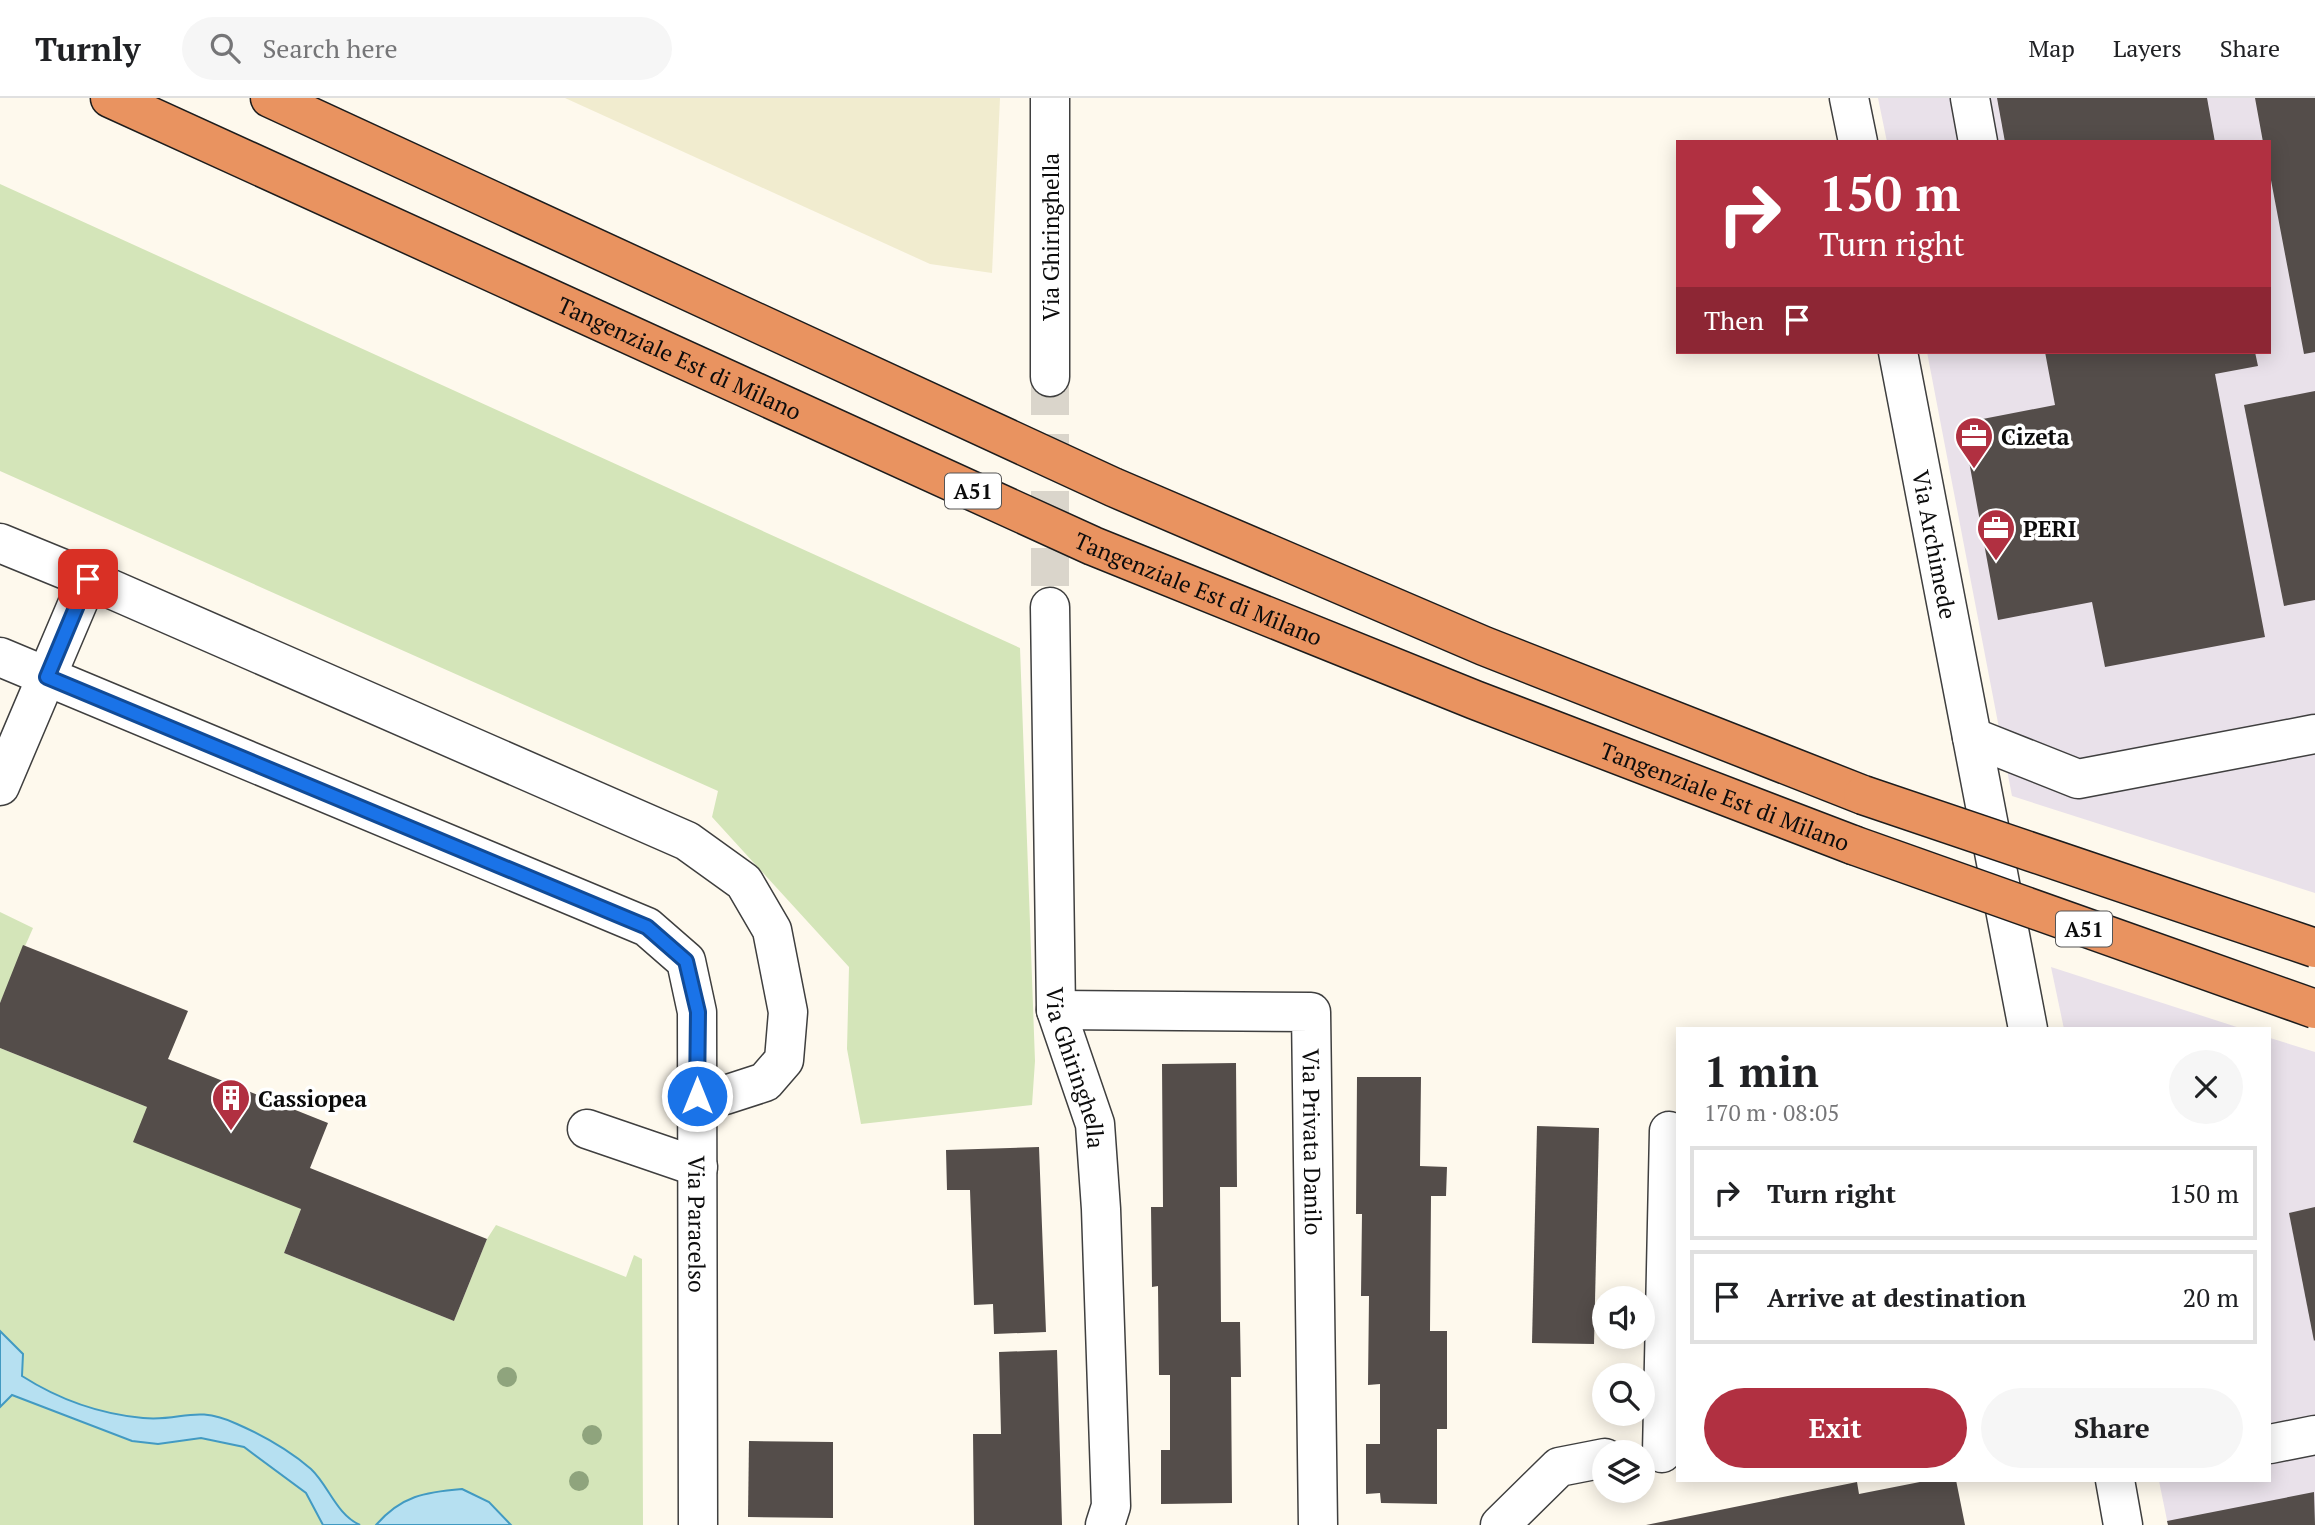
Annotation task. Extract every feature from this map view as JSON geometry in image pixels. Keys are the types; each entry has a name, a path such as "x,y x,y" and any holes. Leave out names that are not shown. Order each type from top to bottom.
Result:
{"highway":[{"name":"Tangenziale Est di Milano","path":"110,98 1093,546 1475,700 1853,845 2315,1009"},
{"name":"A51","path":"270,98 1126,493 1484,646 1863,795 2315,948"}],"street":[{"name":"Via Ghiringhella","path":"1050,98 1050,377"},
{"path":"1849,98 1858,140"},
{"path":"1970,98 1978,140"},
{"name":"Via Archimede","path":"1898,354 2028,1027"},
{"path":"0,543 687,841 744,882 772,930 788,1012 784,1060 765,1082 725,1095 697,1096"},
{"path":"0,786 88,579"},
{"name":"Via Ghiringhella","path":"1051,607 1056,1010 1095,1124 1101,1209 1111,1506 1105,1525"},
{"name":"Via Paracelso","path":"0,657 647,927 686,961 698,1012 698,1525"},
{"path":"1972,737 2078,779 2315,734"},
{"name":"Via Privata Danilo","path":"1056,1010 1311,1012 1318,1525"},
{"path":"587,1129 698,1167"},
{"path":"1661,1453 1672,1299 1669,1131"},
{"path":"2271,1444 2315,1435"},
{"path":"1500,1525 1559,1467 1592,1461"},
{"path":"2115,1482 2123,1525"}],"shaded area":[{"path":"565,98 1000,98 992,273 930,264"},
{"path":"1878,98 2315,98 2315,893 2012,796 1927,354 2271,354 2271,140 1887,140"},
{"path":"2051,967 2237,1027 2064,1027"},
{"path":"2271,1038 2315,1052 2315,1525 2168,1525 2159,1482 2271,1482"}],"green space":[{"path":"0,184 1020,648 1035,1061 1032,1105 861,1124 847,1049 849,967 712,817 718,791 0,471"},
{"path":"0,912 33,928 0,1003"},
{"path":"0,1048 147,1107 301,1209 284,1253 454,1321 487,1239 496,1225 626,1277 634,1255 642,1259 643,1525 0,1525"}],"water":[{"path":"0,1331 23,1354 22,1376 50,1392 95,1409 143,1418 210,1415 266,1438 311,1469 345,1514 360,1525 323,1525 306,1493 244,1447 201,1438 158,1444 132,1441 12,1395 0,1407"},
{"path":"462,1489 489,1502 511,1525 376,1525 385,1515 414,1497"}],"building":[{"path":"1997,98 2207,98 2215,140 2005,140"},
{"path":"2255,98 2315,98 2315,352 2304,354 2271,180 2271,140 2263,140"},
{"path":"2045,354 2255,354 2258,366 2215,374 2265,637 2105,667 2092,602 1998,620 1962,423 2055,405"},
{"path":"2315,391 2315,600 2284,606 2244,405"},
{"name":"Cassiopea","path":"23,945 188,1011 168,1059 328,1123 310,1168 487,1239 454,1321 284,1253 301,1209 133,1142 147,1107 0,1048 0,1003"},
{"path":"1236,1063 1237,1187 1220,1187 1221,1322 1240,1322 1241,1377 1231,1377 1232,1503 1161,1504 1161,1450 1170,1450 1170,1375 1159,1375 1158,1286 1152,1287 1151,1207 1163,1207 1162,1064"},
{"path":"1357,1077 1421,1077 1420,1166 1447,1167 1446,1196 1431,1196 1430,1331 1447,1331 1447,1429 1437,1429 1437,1504 1381,1503 1380,1493 1366,1494 1366,1444 1380,1444 1380,1384 1368,1385 1369,1296 1361,1296 1362,1214 1356,1214"},
{"path":"1537,1126 1599,1128 1592,1344 1532,1343"},
{"path":"1039,1147 1046,1332 994,1334 993,1304 974,1305 970,1190 947,1190 946,1150"},
{"path":"2315,1207 2315,1340 2314,1341 2289,1213"},
{"path":"1057,1350 1062,1525 974,1525 973,1434 1001,1434 999,1352"},
{"path":"749,1441 833,1442 833,1518 748,1517"},
{"path":"1857,1482 1859,1494 1920,1482 1956,1482 1965,1525 1646,1525"},
{"path":"2314,1492 2315,1525 2168,1525 2167,1521"}],"tunnel":[{"path":"1050,377 1050,607"}],"place":[{"name":"Cizeta","path":"1974,470"},
{"name":"PERI","path":"1996,562"},
{"name":"Cassiopea","path":"231,1132"}],"route":[{"path":"88,579 47,677 647,927 686,961 698,1012 697,1096"}]}
